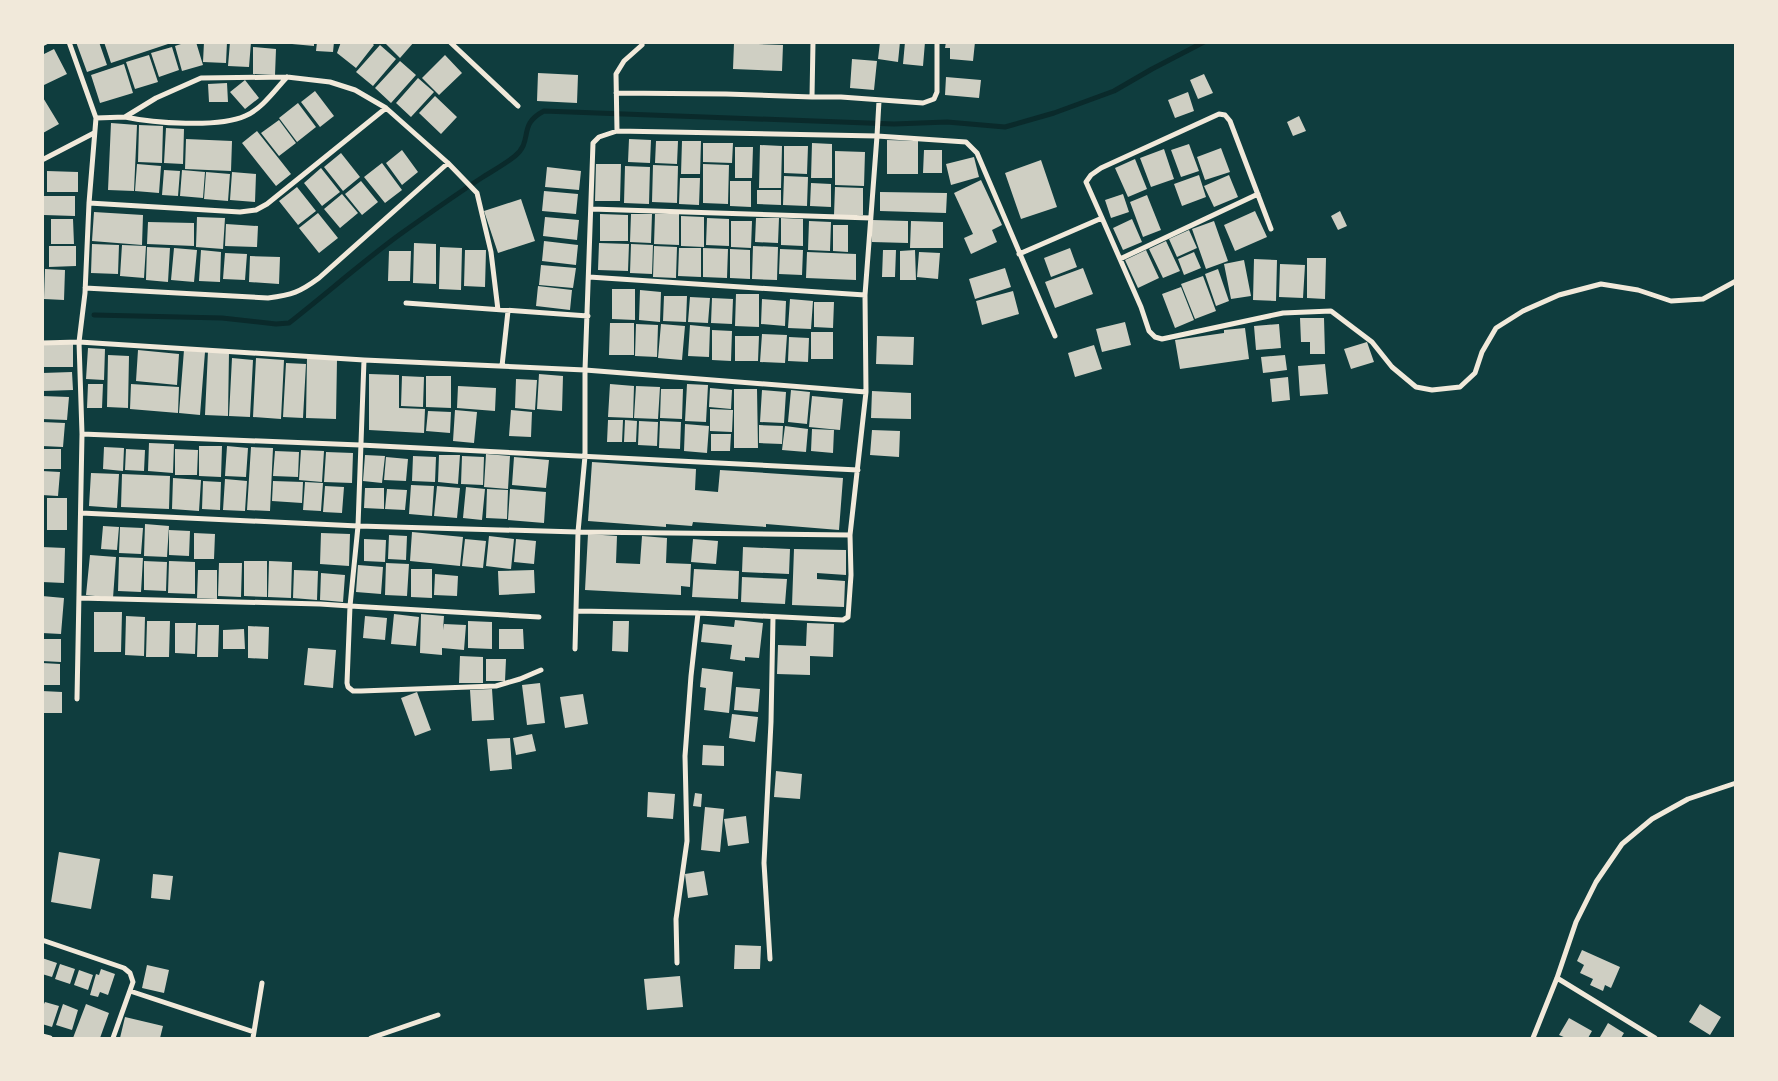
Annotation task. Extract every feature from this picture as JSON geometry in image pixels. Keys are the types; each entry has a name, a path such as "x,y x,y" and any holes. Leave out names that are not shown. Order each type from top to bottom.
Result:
{"street":[{"path":"69,42 96,118 89,203 85,291 79,342 82,434 77,699"},
{"path":"450,42 518,106"},
{"path":"812,97 813,42"},
{"path":"616,93 726,94 841,98 878,103 923,103 934,99 937,92 937,42"},
{"path":"617,131 616,74 624,61 642,46"},
{"path":"96,118 125,117 145,122 219,122 244,116 258,108 288,77"},
{"path":"125,117 156,98 201,78 288,77 330,82 355,90 386,108 448,163 477,193 491,252 498,310"},
{"path":"576,611 698,613 843,620 848,617 851,575 850,535 866,392 865,295 878,103"},
{"path":"89,203 240,212 256,210 268,204 386,108"},
{"path":"1271,230 1230,121 1225,115 1219,114 1101,168 1086,182 1141,307 1149,331 1155,337 1162,339 1283,313 1331,311 1372,342 1392,367 1416,388 1432,390 1460,387 1475,373 1482,352 1496,328 1523,311 1559,295 1601,284 1638,290 1671,302 1703,299 1736,281"},
{"path":"575,649 578,532 584,456 585,370 594,142 599,137 617,131 877,135 966,142 976,153 980,161 1055,336"},
{"path":"42,160 94,133"},
{"path":"85,291 268,298 290,295 306,288 319,278 448,163"},
{"path":"1120,259 1258,194"},
{"path":"592,209 871,218"},
{"path":"1019,254 1102,218"},
{"path":"589,278 865,295"},
{"path":"406,303 588,316"},
{"path":"502,366 508,311"},
{"path":"42,343 79,342 364,360 585,370 866,392"},
{"path":"364,360 358,526 350,606 348,688 353,691 496,686 541,670"},
{"path":"82,434 360,445 858,470"},
{"path":"81,512 358,526 578,532 850,535"},
{"path":"79,598 320,604 539,617"},
{"path":"677,964 676,919 687,841 686,756 691,676 698,613"},
{"path":"770,959 764,864 771,722 773,617"},
{"path":"1533,1038 1558,978 1576,922 1596,882 1622,844 1652,819 1688,799 1736,783"},
{"path":"42,940 124,968 130,973 133,982 113,1038"},
{"path":"1558,978 1655,1038"},
{"path":"253,1038 262,983"},
{"path":"130,991 254,1032"},
{"path":"371,1038 438,1015"},
{"path":"42,1036 50,1038"}],"building":[{"path":"76,42 99,42 107,65 87,72"},
{"path":"104,42 171,42 171,43 111,63"},
{"path":"187,42 196,42 203,65 182,71 175,46"},
{"path":"204,42 227,42 226,63 203,62"},
{"path":"230,42 251,42 249,67 228,66"},
{"path":"292,42 314,42 314,46 292,44"},
{"path":"317,42 334,42 333,52 316,51"},
{"path":"341,42 371,42 374,45 356,68 337,53"},
{"path":"384,42 414,42 400,58"},
{"path":"880,42 900,42 898,62 878,59"},
{"path":"905,42 925,42 923,66 903,64"},
{"path":"946,42 975,42 973,61 950,59 950,48 945,48"},
{"path":"734,43 783,45 782,71 733,69"},
{"path":"380,45 396,59 373,86 356,72"},
{"path":"172,47 179,70 159,77 151,53"},
{"path":"253,47 276,49 275,75 253,74"},
{"path":"54,49 67,74 44,85 42,82 42,55"},
{"path":"149,55 158,82 135,89 126,62"},
{"path":"445,55 462,73 439,95 422,78"},
{"path":"852,59 877,61 874,90 850,88"},
{"path":"400,61 416,75 391,103 375,88"},
{"path":"124,64 133,93 100,103 91,75"},
{"path":"538,73 578,75 577,103 537,101"},
{"path":"1204,74 1213,93 1198,99 1190,80"},
{"path":"946,77 981,80 979,98 945,95"},
{"path":"418,78 434,92 411,117 396,103"},
{"path":"245,80 259,98 245,109 230,92"},
{"path":"227,83 228,102 209,102 208,84"},
{"path":"315,91 334,116 320,127 301,102"},
{"path":"1188,92 1194,111 1175,118 1168,100"},
{"path":"42,96 59,124 43,133 42,131"},
{"path":"435,96 457,117 441,134 419,113"},
{"path":"298,103 316,127 297,142 279,118"},
{"path":"1299,116 1306,131 1293,136 1287,122"},
{"path":"279,120 296,143 279,156 261,133"},
{"path":"111,123 137,125 134,191 108,190"},
{"path":"139,125 163,126 162,163 138,162"},
{"path":"166,128 184,129 183,164 164,163"},
{"path":"257,131 291,174 276,186 242,143"},
{"path":"186,139 232,141 231,171 185,169"},
{"path":"629,139 651,140 650,163 628,162"},
{"path":"887,140 918,141 918,174 887,174"},
{"path":"656,141 678,141 677,164 655,163"},
{"path":"682,141 701,141 700,174 681,174"},
{"path":"703,143 733,143 732,163 703,162"},
{"path":"812,143 832,144 832,178 811,178"},
{"path":"1189,144 1199,171 1181,177 1171,150"},
{"path":"760,145 782,146 781,188 759,188"},
{"path":"784,146 808,146 807,174 784,173"},
{"path":"735,147 753,147 752,178 735,178"},
{"path":"1221,148 1230,172 1205,180 1197,157"},
{"path":"1164,149 1174,179 1151,187 1140,158"},
{"path":"402,150 418,172 402,185 386,163"},
{"path":"924,150 942,150 942,173 923,173"},
{"path":"835,151 865,152 864,186 835,185"},
{"path":"341,153 360,177 343,191 324,167"},
{"path":"974,157 979,177 951,185 946,164"},
{"path":"1135,159 1147,189 1128,197 1115,168"},
{"path":"1041,160 1057,207 1021,219 1005,173"},
{"path":"382,163 402,190 385,203 364,177"},
{"path":"137,164 161,166 159,193 135,191"},
{"path":"596,164 621,164 620,201 595,201"},
{"path":"703,164 729,165 728,204 703,203"},
{"path":"653,165 678,166 677,203 652,202"},
{"path":"625,166 650,167 649,204 624,203"},
{"path":"547,167 581,171 579,190 545,187"},
{"path":"321,168 340,192 322,206 304,183"},
{"path":"164,170 180,171 178,196 162,195"},
{"path":"182,170 205,172 203,198 180,196"},
{"path":"47,171 78,172 78,192 47,192"},
{"path":"206,172 230,174 228,201 204,199"},
{"path":"232,172 256,174 255,202 230,200"},
{"path":"1199,175 1206,197 1182,206 1174,184"},
{"path":"1229,175 1238,197 1214,207 1204,186"},
{"path":"784,176 808,177 807,206 783,205"},
{"path":"680,178 700,178 699,205 679,204"},
{"path":"981,180 1002,225 992,230 997,242 971,254 964,238 973,234 954,193"},
{"path":"361,181 378,202 362,215 345,194"},
{"path":"730,181 751,181 751,207 730,206"},
{"path":"811,183 831,184 831,207 810,206"},
{"path":"297,187 316,211 298,225 279,201"},
{"path":"835,187 863,188 863,215 834,215"},
{"path":"757,190 781,190 781,205 757,204"},
{"path":"544,191 578,194 576,214 542,211"},
{"path":"880,192 947,193 946,213 880,211"},
{"path":"342,194 358,213 340,228 324,209"},
{"path":"1123,194 1129,212 1111,218 1105,200"},
{"path":"1147,195 1161,230 1143,237 1130,202"},
{"path":"44,196 75,196 75,216 44,215"},
{"path":"521,199 535,241 498,253 484,211"},
{"path":"1255,211 1267,237 1235,251 1224,225"},
{"path":"1340,211 1347,226 1338,230 1331,216"},
{"path":"94,212 143,215 142,245 92,241"},
{"path":"318,213 338,238 319,253 299,228"},
{"path":"600,214 628,215 628,241 600,241"},
{"path":"631,214 652,214 651,243 630,242"},
{"path":"655,214 679,214 679,245 654,244"},
{"path":"681,216 704,217 704,247 681,246"},
{"path":"197,217 225,218 223,249 196,247"},
{"path":"545,217 579,220 577,240 543,236"},
{"path":"707,218 729,219 729,246 706,245"},
{"path":"756,218 779,218 778,243 755,242"},
{"path":"781,218 803,219 803,246 781,245"},
{"path":"51,219 73,219 74,244 51,244"},
{"path":"1132,219 1142,242 1123,250 1113,228"},
{"path":"872,220 908,221 908,243 872,242"},
{"path":"731,221 752,221 751,248 731,247"},
{"path":"809,221 831,222 830,251 808,250"},
{"path":"911,221 943,222 943,248 910,248"},
{"path":"1214,221 1228,261 1206,269 1192,229"},
{"path":"148,222 194,223 194,246 147,244"},
{"path":"226,224 258,226 257,247 225,246"},
{"path":"833,225 848,225 848,252 833,251"},
{"path":"1189,230 1197,248 1177,257 1169,239"},
{"path":"544,241 578,245 576,265 542,261"},
{"path":"1166,241 1180,271 1163,278 1149,249"},
{"path":"414,243 436,244 436,284 413,283"},
{"path":"599,243 629,244 628,271 598,270"},
{"path":"92,244 119,245 118,274 91,273"},
{"path":"631,244 653,245 652,274 630,273"},
{"path":"122,245 146,246 144,278 120,276"},
{"path":"49,246 76,246 76,266 49,267"},
{"path":"654,246 677,247 676,278 653,277"},
{"path":"753,246 778,247 777,280 752,279"},
{"path":"147,247 170,248 168,282 146,280"},
{"path":"440,247 462,248 461,290 439,289"},
{"path":"174,248 197,250 194,282 171,280"},
{"path":"679,248 701,248 701,277 678,276"},
{"path":"703,248 728,249 727,278 703,277"},
{"path":"1070,248 1077,267 1051,277 1044,258"},
{"path":"730,249 750,250 750,279 730,278"},
{"path":"780,249 803,250 802,275 779,274"},
{"path":"201,250 221,252 220,282 199,281"},
{"path":"465,250 486,250 485,287 464,286"},
{"path":"883,250 896,250 895,277 882,277"},
{"path":"915,250 916,280 900,280 900,251"},
{"path":"1146,250 1159,278 1138,288 1125,260"},
{"path":"389,251 411,251 410,281 388,281"},
{"path":"807,252 856,254 856,280 806,278"},
{"path":"919,252 940,253 938,279 917,277"},
{"path":"1194,252 1201,268 1184,275 1178,259"},
{"path":"225,253 247,254 245,280 223,279"},
{"path":"250,256 280,257 279,284 249,282"},
{"path":"1307,258 1326,258 1325,299 1307,298"},
{"path":"1254,259 1277,260 1276,301 1253,300"},
{"path":"1244,260 1251,296 1231,299 1224,264"},
{"path":"1280,264 1305,265 1303,298 1279,297"},
{"path":"541,265 576,268 573,288 539,285"},
{"path":"1005,268 1011,287 975,299 969,279"},
{"path":"1083,268 1093,294 1055,308 1045,282"},
{"path":"45,269 65,270 64,300 44,299"},
{"path":"1218,269 1229,301 1216,306 1205,274"},
{"path":"1203,276 1216,311 1195,319 1181,284"},
{"path":"538,286 572,290 570,310 536,306"},
{"path":"1181,287 1194,320 1175,328 1162,294"},
{"path":"612,289 635,289 635,320 612,319"},
{"path":"640,290 661,292 660,322 639,320"},
{"path":"1013,291 1019,314 982,325 976,301"},
{"path":"736,294 759,294 759,327 735,326"},
{"path":"664,296 687,296 686,322 663,321"},
{"path":"690,297 710,298 708,323 688,322"},
{"path":"712,298 733,299 732,324 711,323"},
{"path":"762,299 786,301 785,326 761,324"},
{"path":"790,299 813,301 811,329 788,328"},
{"path":"814,302 834,302 833,328 814,327"},
{"path":"1300,318 1324,318 1325,354 1310,354 1310,342 1301,342"},
{"path":"1125,322 1131,345 1102,352 1096,329"},
{"path":"610,323 634,323 634,355 609,355"},
{"path":"636,324 658,325 657,357 635,356"},
{"path":"661,324 685,326 682,360 658,358"},
{"path":"1279,324 1281,348 1256,350 1254,326"},
{"path":"690,325 710,327 709,357 688,356"},
{"path":"1245,328 1249,359 1180,369 1175,340 1224,333 1224,330"},
{"path":"712,330 732,331 731,361 712,360"},
{"path":"811,332 833,332 833,359 811,359"},
{"path":"762,334 787,335 785,363 760,362"},
{"path":"735,336 759,336 758,361 735,361"},
{"path":"877,336 914,337 913,365 876,364"},
{"path":"789,337 809,338 808,362 788,361"},
{"path":"1367,342 1374,362 1351,369 1344,349"},
{"path":"44,344 73,344 73,367 44,367"},
{"path":"1094,345 1102,369 1075,377 1068,353"},
{"path":"88,348 105,349 104,380 86,379"},
{"path":"138,350 179,354 177,385 136,381"},
{"path":"184,350 205,352 200,415 179,413"},
{"path":"208,351 229,352 228,416 205,415"},
{"path":"108,355 129,356 128,408 107,407"},
{"path":"1285,355 1287,370 1263,373 1261,357"},
{"path":"232,358 253,360 250,417 229,416"},
{"path":"256,358 284,360 281,419 253,417"},
{"path":"307,358 337,359 336,419 306,418"},
{"path":"286,363 306,364 303,418 283,417"},
{"path":"1325,364 1328,394 1300,396 1298,366"},
{"path":"72,372 73,390 42,391 42,373"},
{"path":"369,374 399,375 399,408 425,409 424,433 369,430"},
{"path":"539,374 563,376 562,411 537,409"},
{"path":"402,376 424,377 423,407 401,406"},
{"path":"426,376 451,376 451,408 426,407"},
{"path":"1288,377 1290,400 1272,402 1270,379"},
{"path":"516,379 537,380 535,410 515,408"},
{"path":"88,384 103,384 102,408 87,408"},
{"path":"131,384 179,387 178,413 130,409"},
{"path":"610,384 634,386 633,418 608,417"},
{"path":"687,384 708,385 706,422 685,421"},
{"path":"458,386 496,388 495,411 457,408"},
{"path":"636,386 660,387 658,419 634,418"},
{"path":"710,388 732,390 731,409 709,407"},
{"path":"661,389 683,389 682,419 660,418"},
{"path":"734,389 757,389 758,448 734,448"},
{"path":"762,390 786,392 784,423 760,422"},
{"path":"791,390 810,392 807,424 788,422"},
{"path":"872,391 911,393 911,419 871,418"},
{"path":"42,396 69,397 67,420 42,419"},
{"path":"812,396 843,399 840,430 809,427"},
{"path":"710,409 733,410 732,432 710,431"},
{"path":"455,410 477,412 474,443 453,441"},
{"path":"511,410 532,412 531,437 509,436"},
{"path":"428,411 451,412 450,433 426,431"},
{"path":"608,420 623,420 622,442 607,442"},
{"path":"625,420 637,421 636,442 624,442"},
{"path":"639,421 658,422 657,446 638,445"},
{"path":"660,421 681,422 680,449 659,448"},
{"path":"42,422 65,423 63,447 42,446"},
{"path":"685,424 709,426 707,453 684,451"},
{"path":"759,425 783,426 782,444 759,443"},
{"path":"785,426 808,429 806,452 782,450"},
{"path":"812,429 834,430 833,453 811,451"},
{"path":"872,430 900,431 899,457 870,455"},
{"path":"711,434 731,434 730,451 711,451"},
{"path":"149,443 174,444 173,473 148,471"},
{"path":"199,446 222,446 221,477 199,476"},
{"path":"227,446 248,448 246,477 225,476"},
{"path":"104,447 124,448 123,471 103,469"},
{"path":"251,447 273,448 270,511 247,510"},
{"path":"42,449 61,449 61,469 42,469"},
{"path":"126,449 145,450 144,471 125,470"},
{"path":"175,449 198,450 197,475 175,475"},
{"path":"301,450 324,451 322,482 299,480"},
{"path":"275,451 299,452 298,477 273,476"},
{"path":"326,452 353,453 352,483 324,482"},
{"path":"486,454 510,456 508,489 484,487"},
{"path":"365,455 385,456 382,483 363,481"},
{"path":"439,455 460,455 458,484 438,482"},
{"path":"413,456 436,457 435,482 412,481"},
{"path":"462,456 484,457 483,485 461,484"},
{"path":"386,457 408,459 406,481 384,480"},
{"path":"514,457 549,460 546,488 512,485"},
{"path":"592,462 696,469 695,490 718,492 720,470 843,478 839,530 766,524 766,527 693,522 692,526 666,524 666,527 588,521"},
{"path":"42,471 60,472 58,496 42,495"},
{"path":"91,473 119,474 117,508 89,506"},
{"path":"122,474 170,476 169,509 121,507"},
{"path":"173,478 201,480 199,511 172,509"},
{"path":"225,479 247,481 245,511 223,510"},
{"path":"203,481 221,482 220,510 202,509"},
{"path":"273,481 303,482 302,503 272,501"},
{"path":"305,482 323,483 321,511 303,510"},
{"path":"411,485 434,486 432,516 409,514"},
{"path":"325,486 344,487 342,513 323,512"},
{"path":"437,486 460,488 457,518 434,516"},
{"path":"466,487 485,489 482,520 463,518"},
{"path":"365,488 384,488 384,509 364,508"},
{"path":"387,489 407,490 405,510 385,509"},
{"path":"487,489 508,490 507,519 486,518"},
{"path":"510,489 546,492 544,523 508,520"},
{"path":"47,498 67,498 67,530 47,530"},
{"path":"145,524 169,526 167,557 144,556"},
{"path":"103,526 119,527 117,550 101,549"},
{"path":"120,527 143,528 141,554 119,553"},
{"path":"169,530 190,531 189,556 169,555"},
{"path":"412,532 463,537 460,566 410,561"},
{"path":"194,533 215,534 214,559 194,559"},
{"path":"321,533 350,534 349,566 320,564"},
{"path":"588,534 617,536 616,563 640,564 642,536 667,538 666,563 691,564 690,587 681,586 681,595 585,590"},
{"path":"389,535 407,536 406,560 388,559"},
{"path":"489,536 514,539 511,569 486,566"},
{"path":"364,539 386,540 385,562 364,561"},
{"path":"465,539 486,541 483,568 462,566"},
{"path":"516,539 536,541 534,564 514,562"},
{"path":"693,539 718,541 716,564 691,562"},
{"path":"42,547 65,548 64,583 42,582"},
{"path":"743,547 790,549 789,574 742,572"},
{"path":"794,549 846,550 846,575 817,573 817,579 845,581 844,607 792,605"},
{"path":"90,555 116,557 113,598 86,595"},
{"path":"119,557 143,558 141,592 118,591"},
{"path":"144,561 167,562 166,591 144,590"},
{"path":"169,561 195,562 195,594 168,593"},
{"path":"244,561 267,561 267,597 244,596"},
{"path":"269,561 292,562 291,598 268,597"},
{"path":"219,563 242,563 241,597 218,596"},
{"path":"386,563 409,564 407,596 385,595"},
{"path":"358,565 383,567 381,594 356,592"},
{"path":"411,569 432,569 432,598 411,597"},
{"path":"694,569 739,571 738,599 692,597"},
{"path":"198,570 217,570 217,599 197,598"},
{"path":"294,570 318,571 317,600 293,598"},
{"path":"534,570 535,593 499,595 498,571"},
{"path":"321,573 345,575 343,602 320,600"},
{"path":"435,574 458,576 457,596 434,595"},
{"path":"742,577 787,579 785,604 741,602"},
{"path":"42,596 64,598 61,634 42,633"},
{"path":"94,612 122,612 121,652 94,652"},
{"path":"394,614 419,617 416,646 391,644"},
{"path":"421,614 444,616 443,630 444,624 466,625 464,650 442,648 442,655 420,653"},
{"path":"126,616 145,617 144,656 125,655"},
{"path":"365,616 387,618 385,640 363,638"},
{"path":"735,620 763,623 759,658 745,657 745,661 730,659 732,645 701,642 703,624 734,627"},
{"path":"147,621 170,621 169,657 146,657"},
{"path":"468,621 492,622 492,649 468,648"},
{"path":"613,621 629,621 628,652 612,651"},
{"path":"175,623 196,623 195,654 175,653"},
{"path":"807,623 834,624 833,657 810,656 810,675 777,674 778,645 806,646"},
{"path":"198,625 219,625 218,657 197,657"},
{"path":"248,626 269,627 268,659 248,658"},
{"path":"244,629 245,649 223,649 223,630"},
{"path":"499,629 523,629 524,649 499,649"},
{"path":"42,639 61,639 61,662 42,661"},
{"path":"308,648 336,650 333,688 304,685"},
{"path":"460,656 483,657 483,683 459,683"},
{"path":"486,659 506,659 505,681 486,681"},
{"path":"42,663 60,664 60,685 42,685"},
{"path":"702,668 733,672 729,713 704,710 706,688 700,687"},
{"path":"540,683 545,723 527,725 522,685"},
{"path":"736,687 760,689 758,712 734,710"},
{"path":"492,689 494,720 472,721 470,690"},
{"path":"42,691 62,692 62,713 42,713"},
{"path":"417,692 431,730 415,736 401,698"},
{"path":"583,694 588,724 565,728 560,697"},
{"path":"732,714 758,717 755,742 729,738"},
{"path":"532,734 536,751 516,755 513,738"},
{"path":"510,738 512,769 490,771 487,739"},
{"path":"703,745 724,746 724,766 702,765"},
{"path":"776,771 802,774 800,799 774,797"},
{"path":"648,792 675,794 673,819 647,817"},
{"path":"695,793 702,794 701,807 693,806"},
{"path":"705,807 724,809 720,852 701,850"},
{"path":"746,816 749,843 728,846 724,819"},
{"path":"59,852 100,859 91,909 51,902"},
{"path":"704,871 708,895 688,898 685,874"},
{"path":"153,874 173,876 170,900 151,898"},
{"path":"735,945 761,946 760,969 734,969"},
{"path":"1582,950 1620,967 1611,988 1605,985 1603,991 1590,985 1593,979 1580,973 1584,965 1577,961"},
{"path":"42,958 57,963 52,977 42,974"},
{"path":"60,964 75,969 70,984 55,979"},
{"path":"147,965 169,970 164,993 142,988"},
{"path":"101,969 115,974 108,995 100,992 98,997 90,995 96,974 99,975"},
{"path":"79,970 93,975 88,990 74,985"},
{"path":"680,976 683,1007 647,1010 644,979"},
{"path":"45,1002 59,1006 52,1027 42,1024 42,1008"},
{"path":"63,1004 78,1010 72,1030 56,1025"},
{"path":"86,1004 109,1013 100,1038 73,1038"},
{"path":"1700,1004 1721,1017 1710,1035 1689,1022"},
{"path":"125,1017 163,1026 160,1038 120,1038"},
{"path":"1569,1018 1592,1031 1588,1038 1566,1038 1559,1035"},
{"path":"1608,1023 1624,1033 1621,1038 1600,1037"}],"waterway":[{"path":"94,315 222,318 276,324 289,323 399,235 515,156 524,144 531,122 544,111 894,124 947,122 1005,127 1054,113 1114,91 1204,42"}]}
